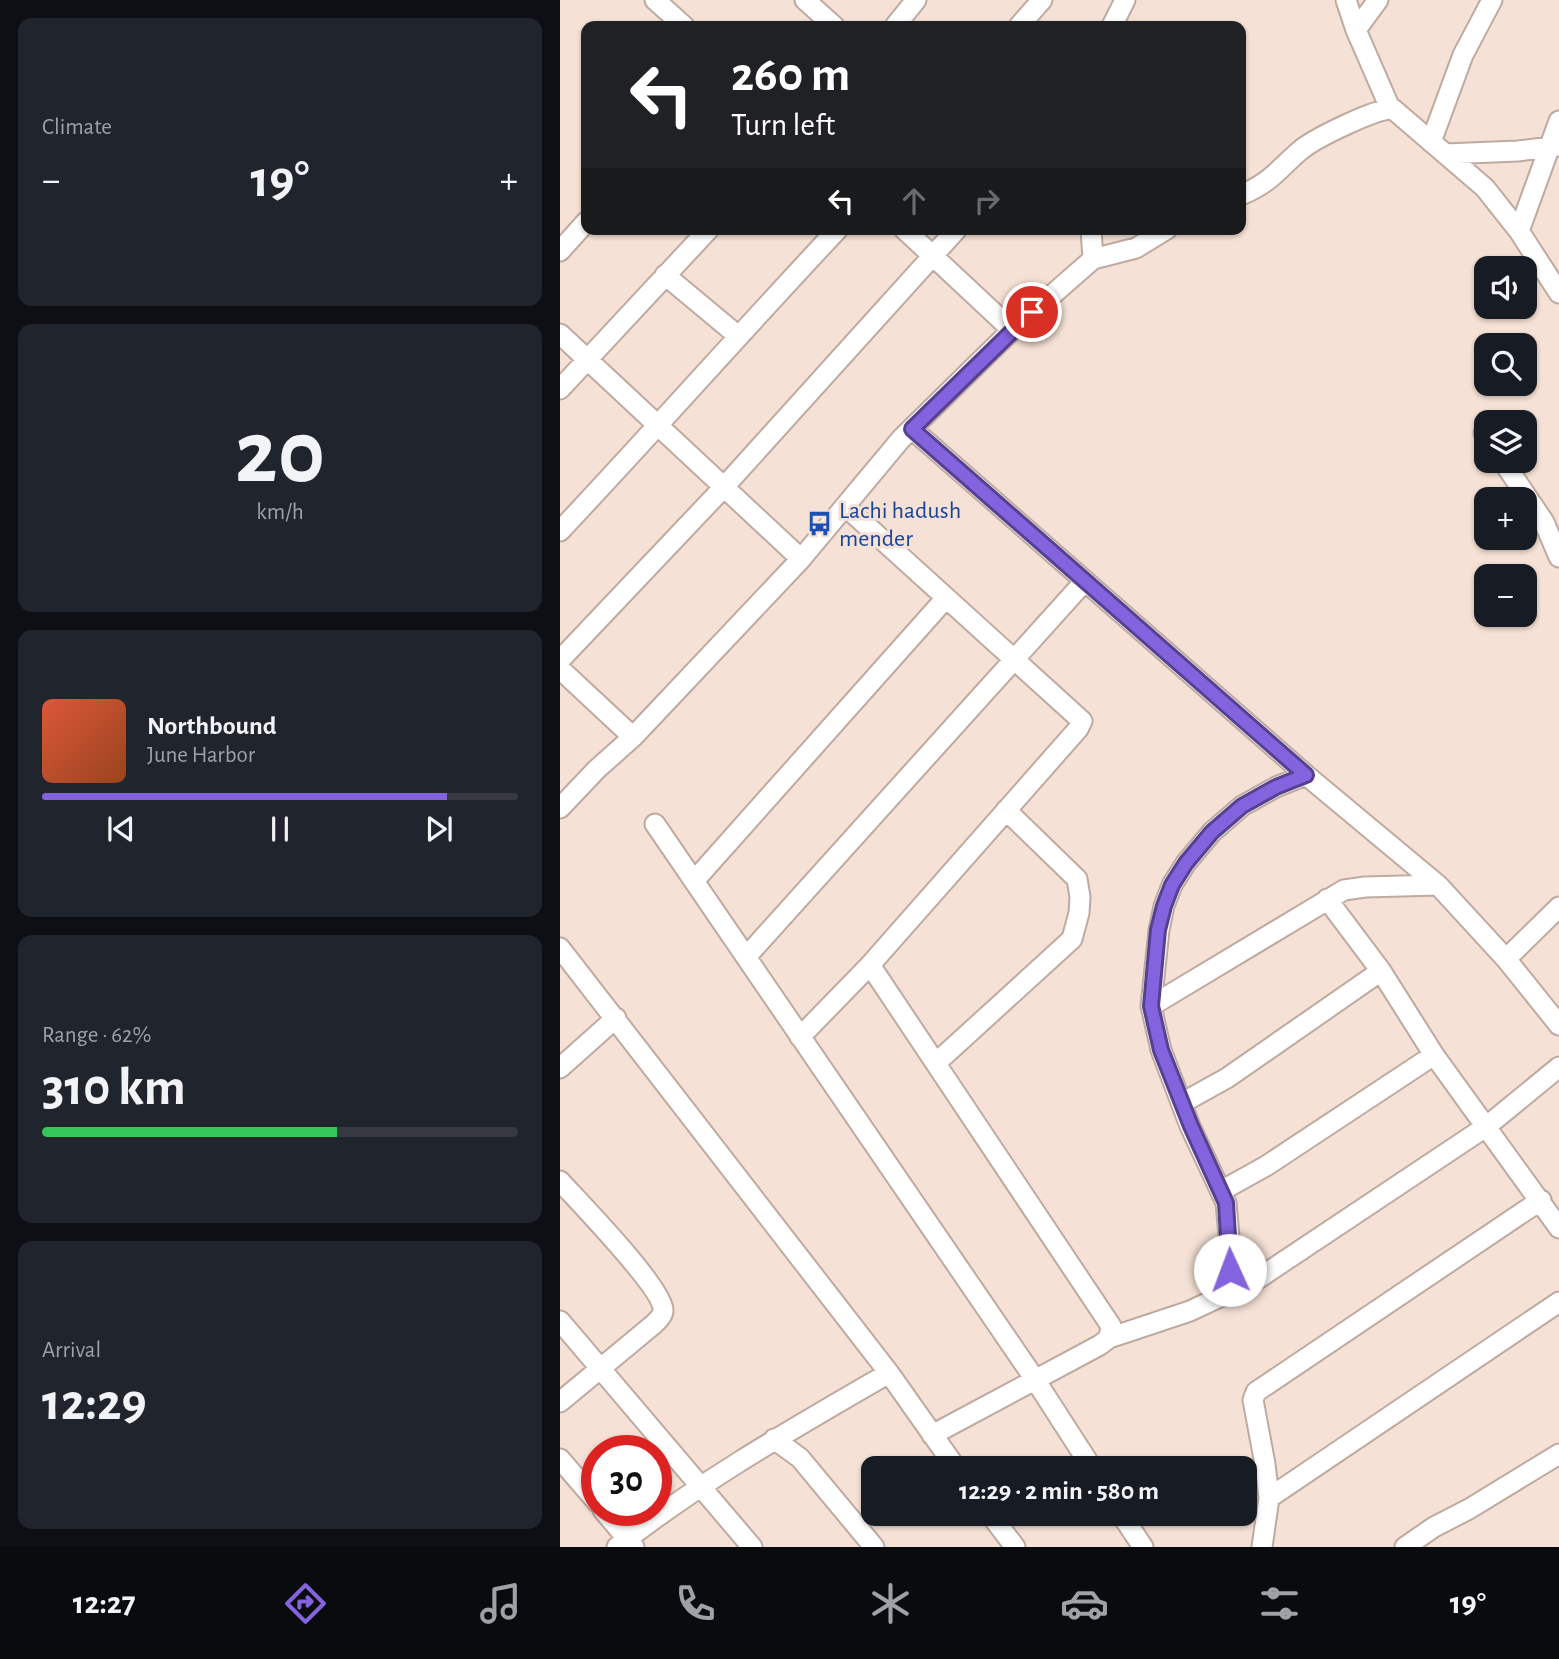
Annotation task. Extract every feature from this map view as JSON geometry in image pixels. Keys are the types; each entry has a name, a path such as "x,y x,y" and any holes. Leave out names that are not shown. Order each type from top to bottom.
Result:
{"street":[{"path":"655,0 678,21"},
{"path":"805,0 828,21"},
{"path":"899,21 916,0"},
{"path":"1023,21 1042,0"},
{"path":"1114,21 1125,0"},
{"path":"1346,0 1390,108 1415,126 1485,188 1519,231 1559,293"},
{"path":"1356,30 1378,0"},
{"path":"1438,148 1463,55 1492,0"},
{"path":"1246,192 1274,177 1304,147 1364,116 1390,108"},
{"path":"1519,231 1553,146 1559,121"},
{"path":"1438,148 1518,151 1553,146"},
{"path":"560,251 581,228"},
{"path":"560,389 703,235"},
{"path":"560,531 658,426 737,335 832,235"},
{"path":"911,235 1012,330"},
{"path":"560,660 724,487 952,235"},
{"path":"1091,235 1093,259"},
{"path":"560,808 597,769 633,737 801,559 901,439 1012,330 1093,259 1136,248 1157,235"},
{"path":"665,275 737,335"},
{"path":"560,334 801,559"},
{"path":"912,429 1306,775 1438,886 1506,959 1559,1025"},
{"path":"1511,473 1544,522 1559,557"},
{"path":"800,1037 870,965 1078,729 1082,721 845,506"},
{"path":"746,957 1084,582"},
{"path":"694,881 946,598"},
{"path":"560,670 633,737"},
{"path":"1230,1293 1226,1203 1161,1050 1151,1006 1158,930 1172,885 1212,832 1242,806 1276,787 1306,775"},
{"path":"936,1063 1072,939 1079,913 1077,879 1006,810"},
{"path":"655,824 1034,1378 1084,1456"},
{"path":"1151,1006 1344,890 1365,887 1438,886"},
{"path":"1327,899 1381,971 1434,1055 1559,1228"},
{"path":"1506,959 1559,907"},
{"path":"560,948 889,1373 947,1456"},
{"path":"870,965 1111,1326 1109,1338"},
{"path":"1182,1103 1227,1078 1381,971"},
{"path":"560,1068 616,1018"},
{"path":"1221,1191 1266,1166 1434,1055"},
{"path":"932,1435 1109,1338 1190,1311 1256,1280 1487,1126 1559,1067"},
{"path":"560,1181 653,1287 663,1308 661,1316 654,1324 560,1402"},
{"path":"1262,1547 1269,1498 1253,1400 1260,1387 1541,1200"},
{"path":"1269,1498 1559,1302"},
{"path":"560,1321 752,1547"},
{"path":"614,1526 626,1544 701,1487 774,1439 889,1373"},
{"path":"774,1439 800,1458 874,1547"},
{"path":"1405,1547 1434,1527 1469,1509 1559,1454"},
{"path":"560,1459 581,1483"},
{"path":"999,1526 1015,1547"},
{"path":"1130,1526 1143,1547"}],"place":[{"name":"Lachi hadush mender","path":"819,524"}],"route":[{"path":"1032,312 912,429 1306,775 1276,787 1242,806 1212,832 1172,885 1158,930 1151,1006 1161,1050 1191,1126 1226,1203 1230,1270"}]}
